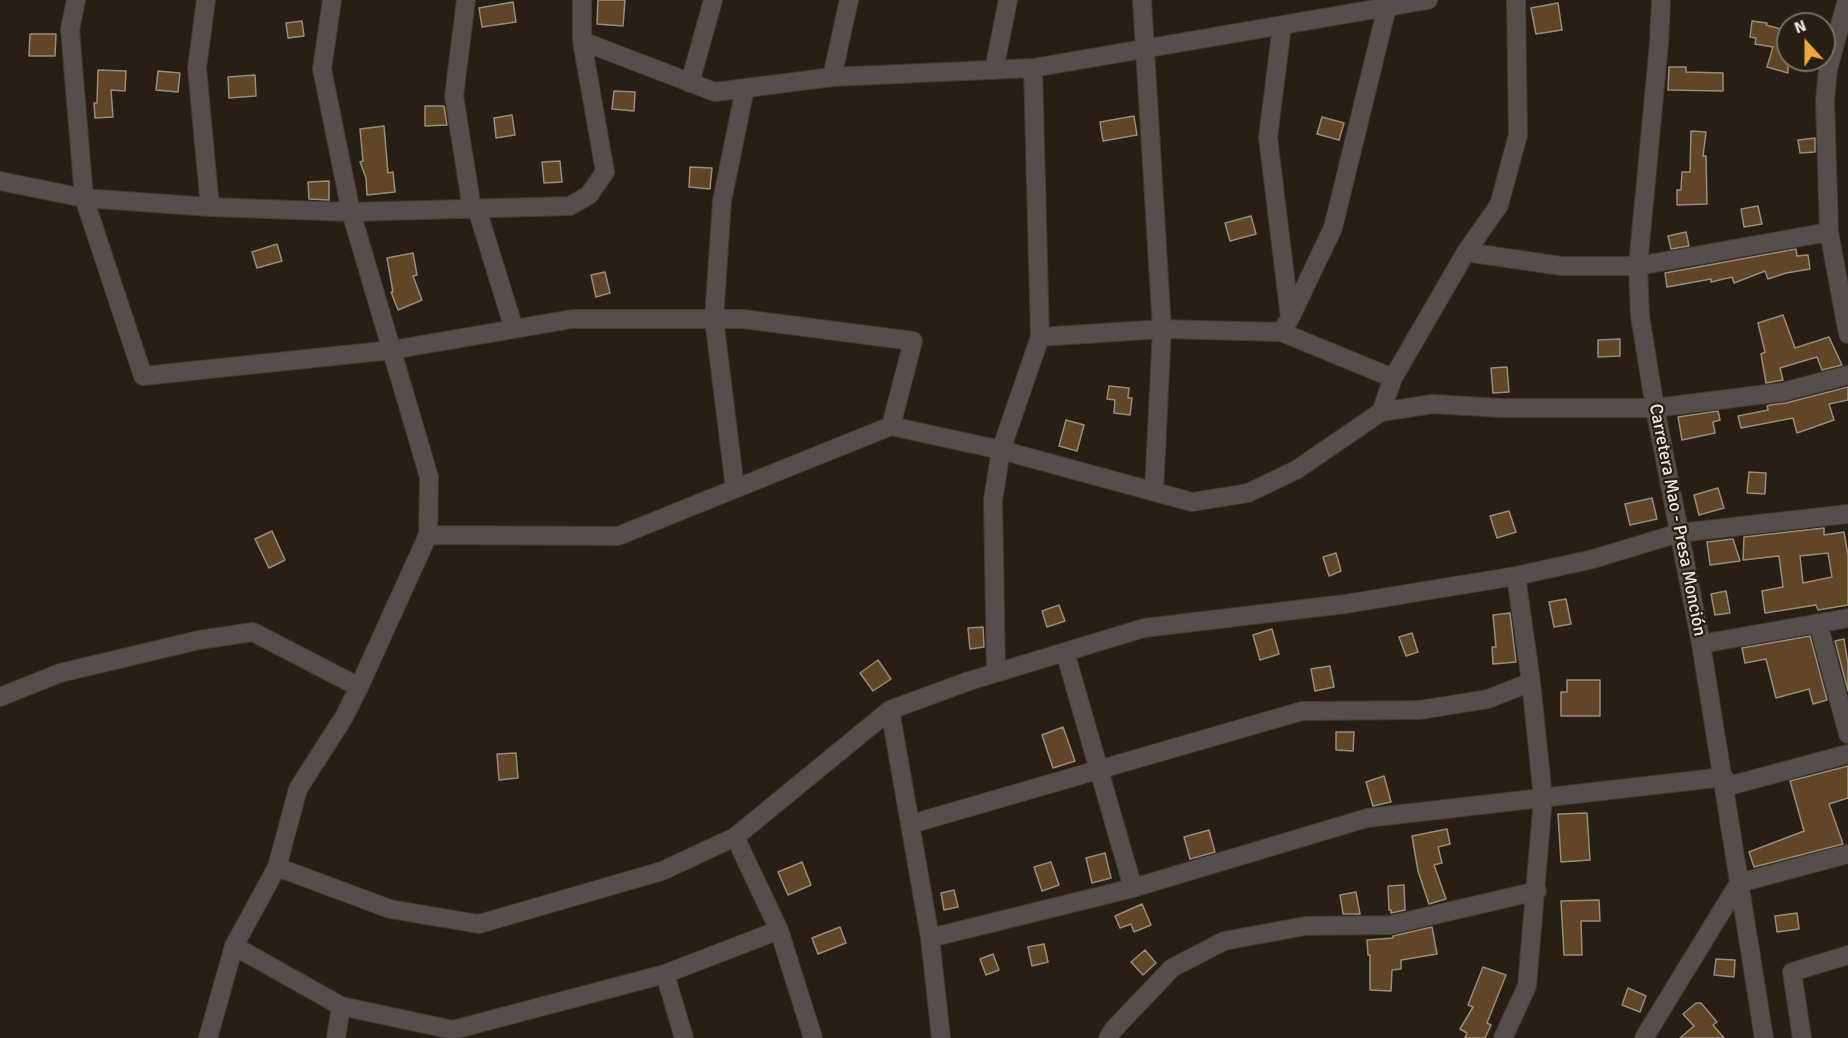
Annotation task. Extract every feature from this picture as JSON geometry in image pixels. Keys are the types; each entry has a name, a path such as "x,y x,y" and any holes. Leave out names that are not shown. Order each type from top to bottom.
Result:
{"street":[{"path":"76,0 70,29 84,198 143,376 392,350 572,319 743,319 914,341 891,426"},
{"path":"206,0 197,68 210,207"},
{"path":"208,1038 234,946 277,867 298,789 344,717 428,535 429,477 351,212 322,69 332,0"},
{"path":"466,0 454,96 475,209 514,329"},
{"path":"0,181 84,198 210,207 351,212 570,206 589,195 605,172 582,41 582,0"},
{"path":"690,83 713,0"},
{"path":"832,77 849,0"},
{"path":"994,70 1008,0"},
{"path":"1142,0 1162,329 1154,492"},
{"path":"582,41 714,92 832,77 1033,68 1428,0"},
{"path":"1381,412 1393,378 1466,252 1499,205 1518,135 1516,0"},
{"name":"Carretera Mao - Presa Monción","path":"1660,0 1659,43 1638,266 1640,316 1655,408 1701,644 1764,1038"},
{"path":"1846,0 1828,69 1825,101 1829,232 1848,334"},
{"path":"1286,325 1334,228 1387,7"},
{"path":"1282,26 1268,137 1286,325"},
{"path":"996,673 993,500 1001,450 1040,337 1033,68"},
{"path":"735,488 714,319 722,201 745,88"},
{"path":"1466,252 1561,266 1638,266 1829,232"},
{"path":"1040,337 1162,329 1286,325 1393,378"},
{"path":"428,535 618,536 891,426 1001,450 1192,502 1248,493 1296,470 1381,412 1433,404 1501,408 1655,408 1783,392 1848,375"},
{"path":"277,867 390,909 479,924 662,872 735,837 890,710 996,673 1144,628 1345,604 1516,576 1593,559 1679,533 1848,514"},
{"path":"1503,1038 1527,986 1537,891 1543,798 1531,682 1516,576"},
{"path":"1701,644 1848,618"},
{"path":"1818,623 1848,734"},
{"path":"0,697 60,673 199,640 254,632 359,687"},
{"path":"1065,652 1133,888"},
{"path":"911,824 1302,711 1420,710 1488,699 1531,682"},
{"path":"890,710 930,938 941,1038"},
{"path":"930,938 1133,888 1367,818 1543,798 1724,782 1848,754"},
{"path":"735,837 779,930 813,1038"},
{"path":"1644,1038 1739,883 1848,854"},
{"path":"1108,1038 1172,968 1224,941 1305,926 1391,924 1537,891"},
{"path":"234,946 341,1006 452,1034 665,974 779,930"},
{"path":"1802,1038 1792,972 1848,955"},
{"path":"665,974 684,1038"},
{"path":"336,1038 341,1006"}],"building":[{"path":"598,0 625,0 623,26 597,24"},
{"path":"513,2 516,22 482,27 479,8"},
{"path":"1558,3 1562,30 1536,34 1531,8"},
{"path":"302,21 304,36 288,38 286,23"},
{"path":"1752,21 1767,23 1766,25 1776,28 1776,70 1767,67 1773,47 1755,44 1756,38 1750,37"},
{"path":"30,34 56,34 55,56 29,56"},
{"path":"1669,67 1686,67 1686,72 1723,73 1723,91 1668,90"},
{"path":"98,70 126,71 125,91 111,90 113,117 95,118 94,103 97,103"},
{"path":"158,71 180,73 178,92 156,90"},
{"path":"255,75 256,96 229,98 228,77"},
{"path":"614,91 635,92 634,111 612,109"},
{"path":"425,106 444,106 447,125 425,126"},
{"path":"512,115 515,135 496,138 494,118"},
{"path":"1134,116 1137,135 1103,141 1100,122"},
{"path":"1322,117 1344,123 1339,140 1317,134"},
{"path":"384,126 388,173 393,172 395,192 367,195 366,178 360,162 363,161 360,129"},
{"path":"1691,131 1706,132 1703,156 1706,156 1707,204 1677,205 1677,190 1681,190 1682,172 1690,172"},
{"path":"1815,138 1815,152 1800,153 1798,140"},
{"path":"560,161 562,182 544,183 542,162"},
{"path":"690,167 712,168 710,189 689,187"},
{"path":"329,181 329,200 309,199 308,182"},
{"path":"1758,206 1762,224 1744,227 1741,209"},
{"path":"1251,216 1256,234 1230,241 1225,223"},
{"path":"1686,232 1689,246 1671,249 1668,236"},
{"path":"277,244 282,261 257,268 252,252"},
{"path":"1796,249 1797,256 1808,255 1810,269 1768,279 1765,271 1734,283 1732,277 1667,287 1665,273"},
{"path":"413,253 417,275 413,276 422,300 398,310 391,292 393,292 387,258"},
{"path":"605,272 610,293 596,297 591,275"},
{"path":"1783,315 1795,348 1829,337 1842,365 1822,370 1817,357 1780,368 1783,380 1766,383 1761,354 1765,352 1758,323"},
{"path":"1620,339 1620,356 1598,357 1598,340"},
{"path":"1507,367 1509,392 1493,393 1491,368"},
{"path":"1109,386 1129,388 1128,398 1132,398 1130,415 1114,413 1115,400 1107,399"},
{"path":"1848,387 1848,400 1829,404 1834,420 1797,433 1793,418 1741,428 1738,416 1768,410 1767,406 1770,405"},
{"path":"1718,411 1720,420 1713,422 1715,433 1682,440 1678,417"},
{"path":"1066,420 1084,425 1077,451 1059,446"},
{"path":"1749,472 1766,473 1765,494 1747,493"},
{"path":"1718,488 1724,508 1699,515 1694,495"},
{"path":"1652,498 1657,519 1630,525 1625,504"},
{"path":"1509,511 1516,532 1497,538 1490,516"},
{"path":"1824,528 1824,535 1844,532 1848,555 1848,605 1818,610 1816,605 1765,613 1762,591 1783,587 1779,556 1743,560 1744,537","holes":["1828,553 1832,577 1803,583 1800,556"]},
{"path":"272,531 285,560 269,568 255,539"},
{"path":"1733,539 1740,561 1710,565 1707,542"},
{"path":"1336,553 1341,571 1329,576 1323,557"},
{"path":"1726,591 1730,613 1715,615 1711,594"},
{"path":"1566,599 1571,624 1554,627 1549,602"},
{"path":"1059,605 1065,621 1047,627 1042,611"},
{"path":"1510,613 1516,662 1493,664 1492,647 1496,647 1493,615"},
{"path":"983,627 984,647 970,649 968,628"},
{"path":"1272,629 1279,654 1260,660 1253,635"},
{"path":"1412,633 1418,652 1406,656 1399,637"},
{"path":"1810,636 1827,700 1813,704 1809,689 1776,698 1766,659 1745,663 1742,648"},
{"path":"1844,639 1848,664 1848,691 1835,641"},
{"path":"878,660 891,679 873,691 860,673"},
{"path":"1330,666 1334,687 1315,691 1311,669"},
{"path":"1567,680 1600,680 1600,716 1561,716 1561,692 1567,692"},
{"path":"1063,727 1075,761 1053,768 1042,735"},
{"path":"1336,732 1354,732 1353,751 1336,750"},
{"path":"516,753 518,778 499,780 497,754"},
{"path":"1848,766 1848,798 1829,804 1843,844 1754,867 1749,852 1804,831 1790,781"},
{"path":"1384,776 1391,802 1373,806 1366,782"},
{"path":"1587,813 1590,860 1561,862 1558,814"},
{"path":"1447,829 1450,844 1438,847 1442,863 1434,865 1446,899 1429,904 1418,871 1412,836"},
{"path":"1209,830 1215,852 1190,859 1184,837"},
{"path":"1105,853 1111,878 1092,883 1086,858"},
{"path":"802,862 811,885 788,895 778,872"},
{"path":"1051,862 1059,885 1042,891 1034,867"},
{"path":"1404,885 1405,910 1391,913 1388,886"},
{"path":"954,890 958,907 944,910 941,893"},
{"path":"1356,892 1360,914 1343,914 1340,895"},
{"path":"1599,900 1600,921 1581,921 1582,955 1564,955 1561,901"},
{"path":"1142,904 1151,925 1134,932 1131,924 1120,928 1115,916"},
{"path":"1797,913 1799,929 1777,932 1775,916"},
{"path":"840,927 846,943 818,954 812,938"},
{"path":"1432,927 1437,954 1401,960 1401,969 1392,970 1391,991 1370,990 1370,955 1368,955 1367,940 1393,938 1393,936"},
{"path":"1044,944 1048,962 1032,966 1028,947"},
{"path":"1145,950 1156,963 1143,975 1131,962"},
{"path":"993,954 999,970 986,975 980,959"},
{"path":"1716,959 1735,960 1734,977 1714,975"},
{"path":"1483,967 1506,975 1487,1023 1491,1025 1485,1038 1465,1038 1467,1033 1460,1029 1473,1007 1468,1005"},
{"path":"1628,988 1646,996 1640,1012 1622,1005"},
{"path":"1696,1003 1701,1003 1717,1022 1713,1025 1724,1038 1680,1038 1694,1026 1683,1014"}]}
